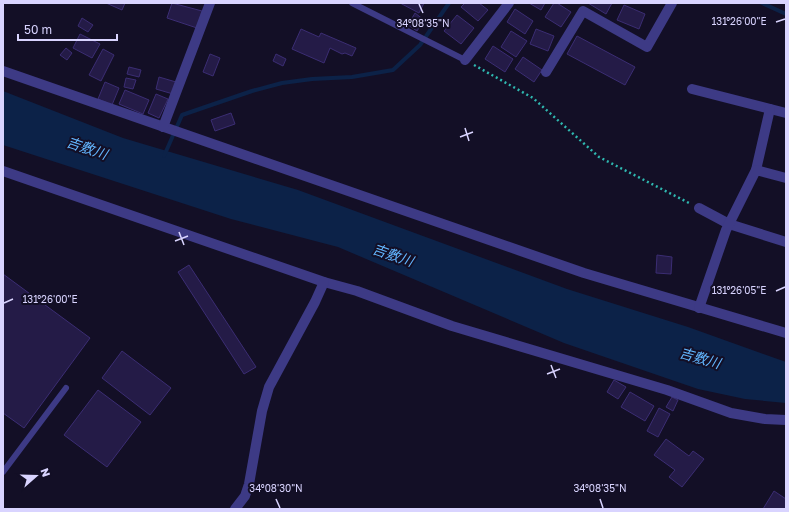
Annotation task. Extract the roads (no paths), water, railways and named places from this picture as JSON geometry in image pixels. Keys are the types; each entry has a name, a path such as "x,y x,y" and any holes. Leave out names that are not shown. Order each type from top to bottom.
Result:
{"street":[{"path":"165,127 210,3"},
{"path":"465,60 508,3"},
{"path":"546,72 583,11 647,46 672,3"},
{"path":"3,71 584,273 786,333"},
{"path":"692,89 786,113"},
{"path":"699,308 729,224 756,170 770,109"},
{"path":"756,170 786,178"},
{"path":"3,171 324,282 357,291 452,326 667,390 731,413 765,419 786,420"},
{"path":"699,208 729,224 786,242"},
{"path":"235,509 245,496 249,484 262,411 269,387 315,302 324,282"}],"lane":[{"path":"352,3 465,60"},
{"path":"3,472 66,388"}],"water":[{"name":"吉敷川","path":"3,91 123,138 298,190 567,289 688,327 786,362 786,403 745,399 698,389 564,343 338,247 231,219 3,145"}],"waterway":[{"path":"164,156 182,115 252,91 282,83 312,79 352,77 393,70 420,45 449,3"},
{"path":"762,3 786,14"}]}
